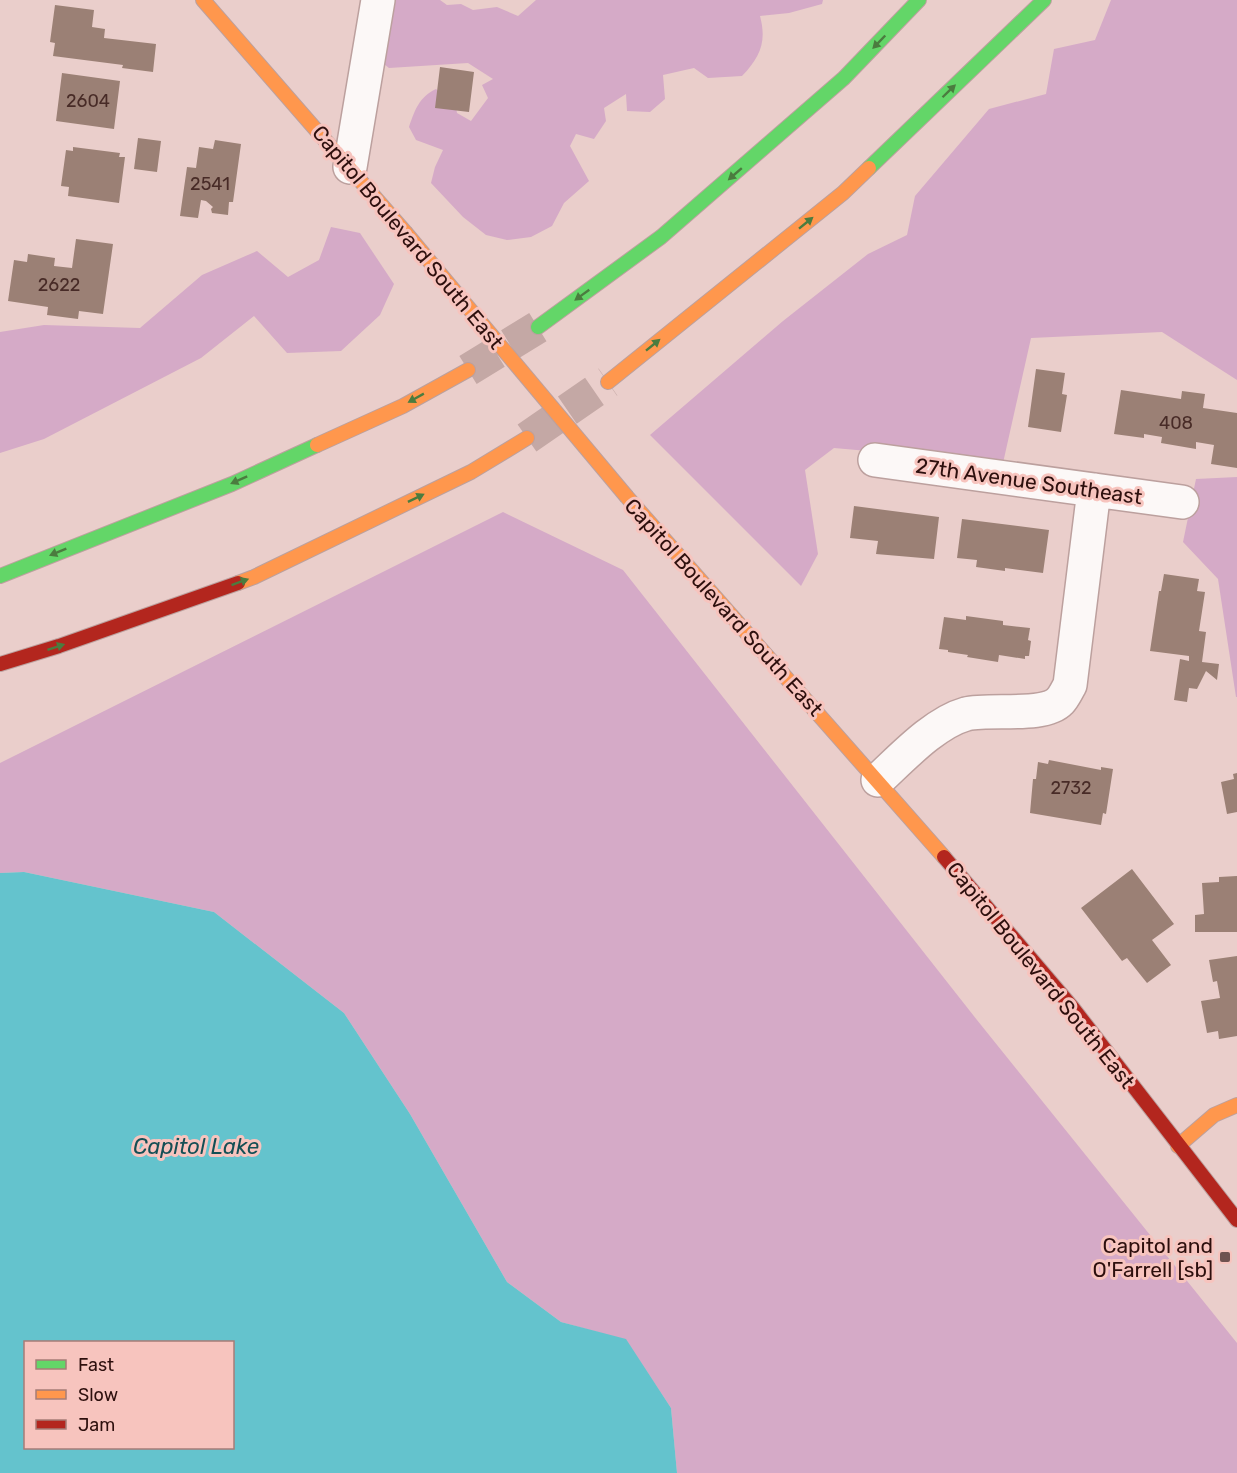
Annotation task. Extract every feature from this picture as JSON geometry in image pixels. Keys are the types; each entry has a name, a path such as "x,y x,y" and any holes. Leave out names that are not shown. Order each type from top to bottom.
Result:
{"main road":[{"name":"Capitol Boulevard South East","path":"203,0 350,167 627,497 878,780 1072,1007 1237,1220"},
{"path":"538,327 679,222 844,78 919,0"},
{"path":"989,54 1039,0"},
{"path":"608,382 843,193 1044,0"},
{"path":"0,576 232,484 403,406 468,370"},
{"path":"0,664 59,646 254,577 471,472 526,438"},
{"path":"1178,1146 1214,1115 1237,1105"}],"street":[{"path":"350,167 378,0"},
{"name":"27th Avenue Southeast","path":"875,460 1182,502"},
{"path":"878,780 930,732 965,714 1045,710 1060,701 1070,685 1094,490"}],"shaded area":[{"path":"376,0 440,0 447,5 461,4 473,10 497,7 518,16 536,0 823,0 822,4 789,13 760,16 763,34 760,49 742,76 708,78 694,68 663,75 665,99 650,112 627,111 626,94 604,108 606,121 594,139 576,134 570,146 589,181 564,203 552,226 531,237 507,240 486,235 463,217 431,183 443,150 416,140 409,127 422,100 436,89 456,107 457,113 471,121 488,98 482,85 493,79 468,63 389,68 365,49"},
{"path":"1111,0 1237,0 1237,380 1162,332 1031,338 1003,463 834,448 805,470 818,554 801,586 650,435 783,321 868,254 907,235 915,196 989,109 1046,94 1054,49 1095,40"},
{"path":"331,227 360,233 394,284 380,315 341,351 287,353 254,316 201,358 44,439 0,453 0,332 44,325 140,328 202,275 257,251 288,277 319,260"},
{"path":"1237,477 1236,697 1218,579 1183,542 1196,479"},
{"path":"503,512 623,570 977,1020 1237,1343 1237,1473 677,1473 671,1408 626,1340 561,1322 507,1282 410,1114 344,1013 214,912 24,872 0,873 0,763"}],"water":[{"name":"Capitol Lake","path":"24,872 214,912 344,1013 410,1114 507,1282 561,1322 626,1339 671,1408 677,1473 0,1473 0,873"}],"building":[{"path":"55,5 94,10 92,27 105,29 104,38 156,44 153,72 122,68 123,65 53,56 55,43 50,42"},
{"path":"440,67 474,72 469,112 435,108"},
{"path":"62,73 120,81 114,129 56,121"},
{"path":"138,138 161,141 157,172 134,169"},
{"path":"215,140 241,144 233,202 229,202 228,215 212,213 213,207 201,200 198,218 180,216 187,167 196,168 199,147 213,149"},
{"path":"73,147 120,153 119,157 125,157 119,203 68,196 69,187 61,186 66,150 73,151"},
{"path":"76,239 113,244 103,314 79,311 78,319 47,315 48,307 8,301 14,260 27,262 28,254 55,258 54,266 72,268"},
{"path":"1036,369 1065,373 1062,394 1067,395 1061,432 1028,427"},
{"path":"1121,390 1181,399 1182,391 1205,394 1203,408 1237,413 1237,468 1211,464 1214,445 1196,442 1196,449 1161,443 1162,437 1144,434 1144,438 1114,434"},
{"path":"854,506 939,517 934,559 876,554 878,541 850,538"},
{"path":"962,519 1049,530 1043,573 976,567 977,560 957,558"},
{"path":"1164,574 1199,579 1197,591 1205,592 1199,631 1206,632 1202,662 1219,664 1217,680 1206,671 1197,689 1189,688 1187,702 1174,700 1180,659 1189,661 1189,656 1150,651 1159,591 1161,591"},
{"path":"966,616 1003,621 1003,625 1030,628 1029,656 1025,656 1025,659 999,655 998,662 939,649 944,617 966,620"},
{"path":"1049,760 1101,770 1101,767 1113,769 1106,814 1103,813 1101,825 1030,813 1033,779 1036,779 1038,762 1048,764"},
{"path":"1237,773 1237,812 1227,814 1221,782 1234,779 1233,774"},
{"path":"1132,869 1174,924 1152,940 1171,965 1147,983 1127,958 1122,961 1081,908"},
{"path":"1237,876 1237,932 1195,932 1195,915 1204,914 1202,883 1219,882 1219,877"},
{"path":"1237,956 1237,1036 1219,1039 1218,1031 1207,1033 1201,1001 1220,998 1217,981 1213,982 1209,960"}],"tunnel":[{"path":"468,370 538,327"},
{"path":"527,438 608,382"}],"traffic: fast":[{"path":"538,327 661,237 844,78 919,0"},
{"path":"869,168 1044,0"},
{"path":"0,576 232,484 317,445"}],"traffic: slow":[{"path":"203,0 405,232"},
{"path":"608,382 843,193 869,168"},
{"path":"405,232 627,497"},
{"path":"317,445 403,406 468,370"},
{"path":"238,583 471,472 527,438"},
{"path":"627,497 944,857"},
{"path":"1178,1146 1214,1115 1237,1105"}],"traffic: jam":[{"path":"0,664 59,646 238,583"},
{"path":"944,857 1072,1007 1237,1220"}],"place":[{"name":"Capitol and O'Farrell [sb]","path":"1225,1257"}]}
